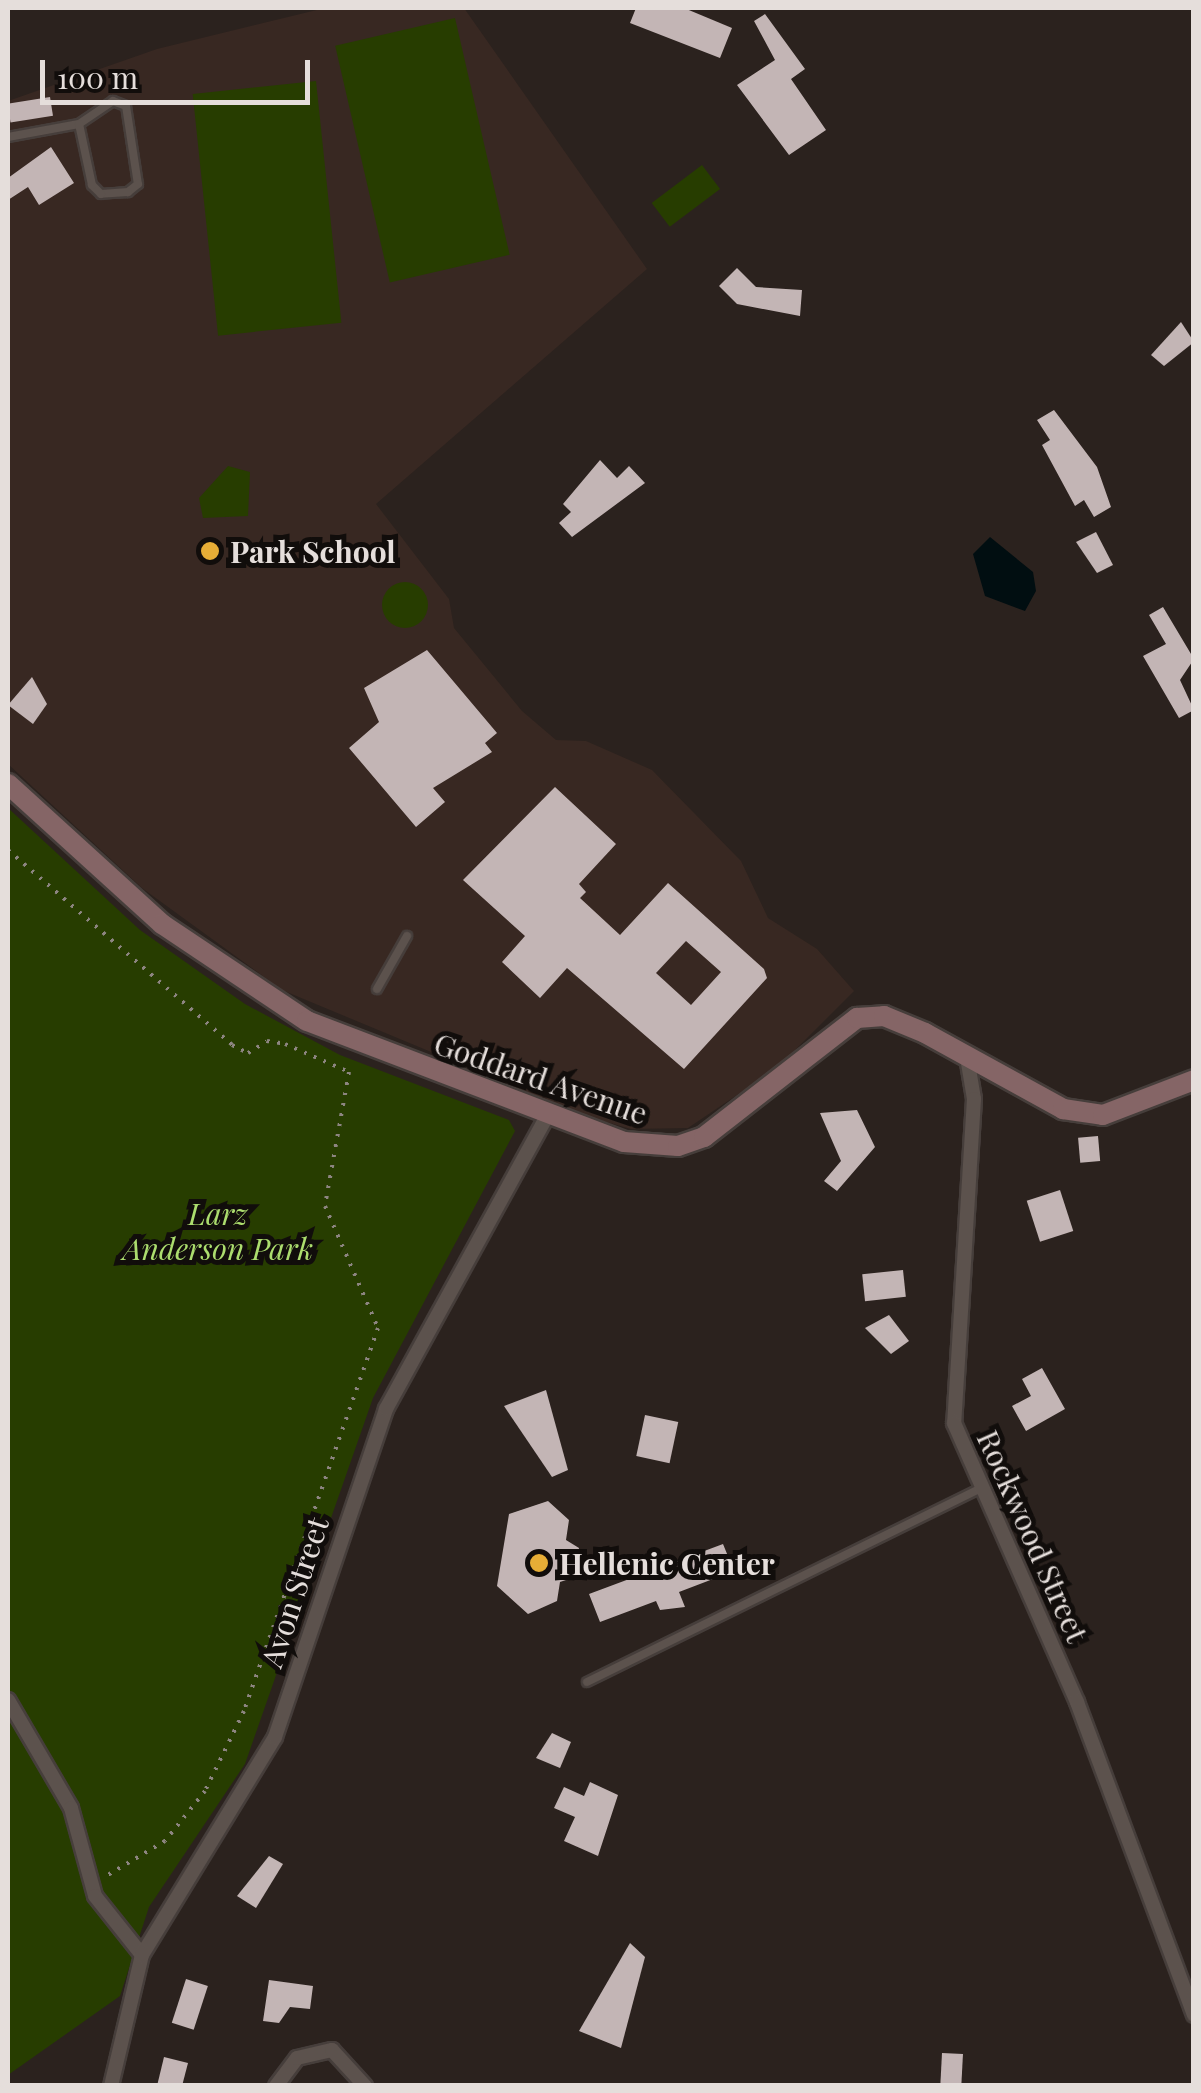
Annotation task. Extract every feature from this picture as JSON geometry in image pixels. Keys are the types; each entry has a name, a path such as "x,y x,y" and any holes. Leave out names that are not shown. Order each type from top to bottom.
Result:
{"main road":[{"name":"Goddard Avenue","path":"8,784 162,924 306,1021 546,1118 624,1142 678,1146 722,1126 857,1018 884,1016 967,1058 1033,1099 1103,1115 1194,1080"}],"street":[{"name":"Rockwood Street","path":"967,1058 974,1099 954,1423 978,1490 1077,1702 1194,2015"},
{"name":"Avon Street","path":"111,2086 142,1954 274,1738 386,1409 546,1118"},
{"path":"8,1700 72,1808 92,1880 114,1928 142,1954"},
{"path":"276,2086 297,2058 332,2050 366,2086"}],"lane":[{"path":"8,138 79,124 95,106 126,106 138,184 128,192 102,194 92,185 79,124"},
{"path":"377,989 407,936"},
{"path":"587,1682 978,1490"}],"path":[{"path":"8,850 232,1046 248,1053 267,1041 285,1044 350,1072 325,1206 378,1328 244,1711 205,1790 166,1841 92,1880"}],"shaded area":[{"name":"Park School","path":"325,8 464,8 647,269 376,504 449,599 454,628 522,711 556,740 586,741 652,770 741,861 768,918 817,949 854,991 777,1068 688,1128 631,1129 585,1116 282,990 142,888 8,764 8,101 157,49"},
{"path":"990,537 1033,572 1036,591 1025,611 985,596 973,554"}],"green space":[{"path":"455,18 510,255 390,282 335,46"},
{"path":"316,81 341,323 218,336 193,94"},
{"path":"702,165 720,189 670,227 652,203"},
{"path":"228,466 250,472 248,516 203,518 199,498"},
{"path":"405,582 421,589 428,605 421,621 405,628 389,621 382,605 389,589"},
{"name":"Larz Anderson Park","path":"8,808 140,930 245,1004 340,1055 509,1120 515,1131 373,1398 245,1764 149,1907 120,1996 8,2075"}],"building":[{"path":"636,8 684,8 732,28 720,58 630,23"},
{"path":"765,14 805,69 791,79 826,130 789,155 737,85 775,60 754,21"},
{"path":"50,97 53,116 11,122 8,104"},
{"path":"51,147 74,183 39,205 28,187 8,200 8,178"},
{"path":"737,268 756,287 802,290 800,316 737,304 719,286"},
{"path":"1181,322 1194,342 1164,366 1151,355"},
{"path":"1054,410 1097,467 1111,507 1094,517 1084,500 1075,506 1042,445 1050,440 1037,420"},
{"path":"600,460 617,478 629,466 645,483 572,537 559,523 571,512 563,504"},
{"path":"1096,532 1113,565 1097,573 1076,542"},
{"path":"1163,607 1194,659 1180,680 1194,710 1179,718 1143,656 1166,644 1149,615"},
{"path":"427,650 497,733 485,743 492,752 433,788 445,802 416,827 349,748 379,722 364,688"},
{"path":"32,677 47,704 33,724 8,705"},
{"path":"555,787 616,844 579,884 586,892 580,898 620,935 668,883 764,969 767,978 684,1069 567,968 540,998 502,962 525,936 463,880","holes":["686,941 721,972 691,1005 656,973"]},
{"path":"857,1110 875,1147 837,1191 824,1181 841,1161 820,1113"},
{"path":"1098,1136 1100,1161 1080,1163 1078,1138"},
{"path":"1060,1190 1073,1231 1040,1242 1027,1201"},
{"path":"903,1270 906,1297 865,1301 862,1274"},
{"path":"889,1315 909,1341 891,1354 865,1328"},
{"path":"1042,1368 1065,1409 1026,1431 1012,1406 1031,1396 1022,1379"},
{"path":"546,1390 568,1470 552,1477 504,1406"},
{"path":"645,1415 678,1422 670,1463 636,1456"},
{"name":"Hellenic Center","path":"548,1501 569,1520 566,1540 579,1548 575,1577 560,1582 557,1601 528,1614 497,1586 509,1514"},
{"path":"723,1544 734,1571 679,1592 685,1607 660,1610 656,1601 600,1622 589,1594"},
{"path":"552,1733 571,1742 560,1768 536,1758"},
{"path":"590,1782 618,1795 598,1856 564,1841 575,1817 554,1808 564,1787 584,1796"},
{"path":"269,1856 283,1864 256,1908 237,1896"},
{"path":"630,1943 645,1957 621,2048 579,2031"},
{"path":"186,1979 208,1986 194,2030 172,2023"},
{"path":"269,1980 313,1986 310,2009 290,2007 279,2023 263,2021"},
{"path":"942,2053 963,2054 961,2086 940,2086"},
{"path":"164,2057 188,2063 182,2086 157,2086"}],"place":[{"name":"Park School","path":"210,551"},
{"name":"Hellenic Center","path":"539,1563"}]}
